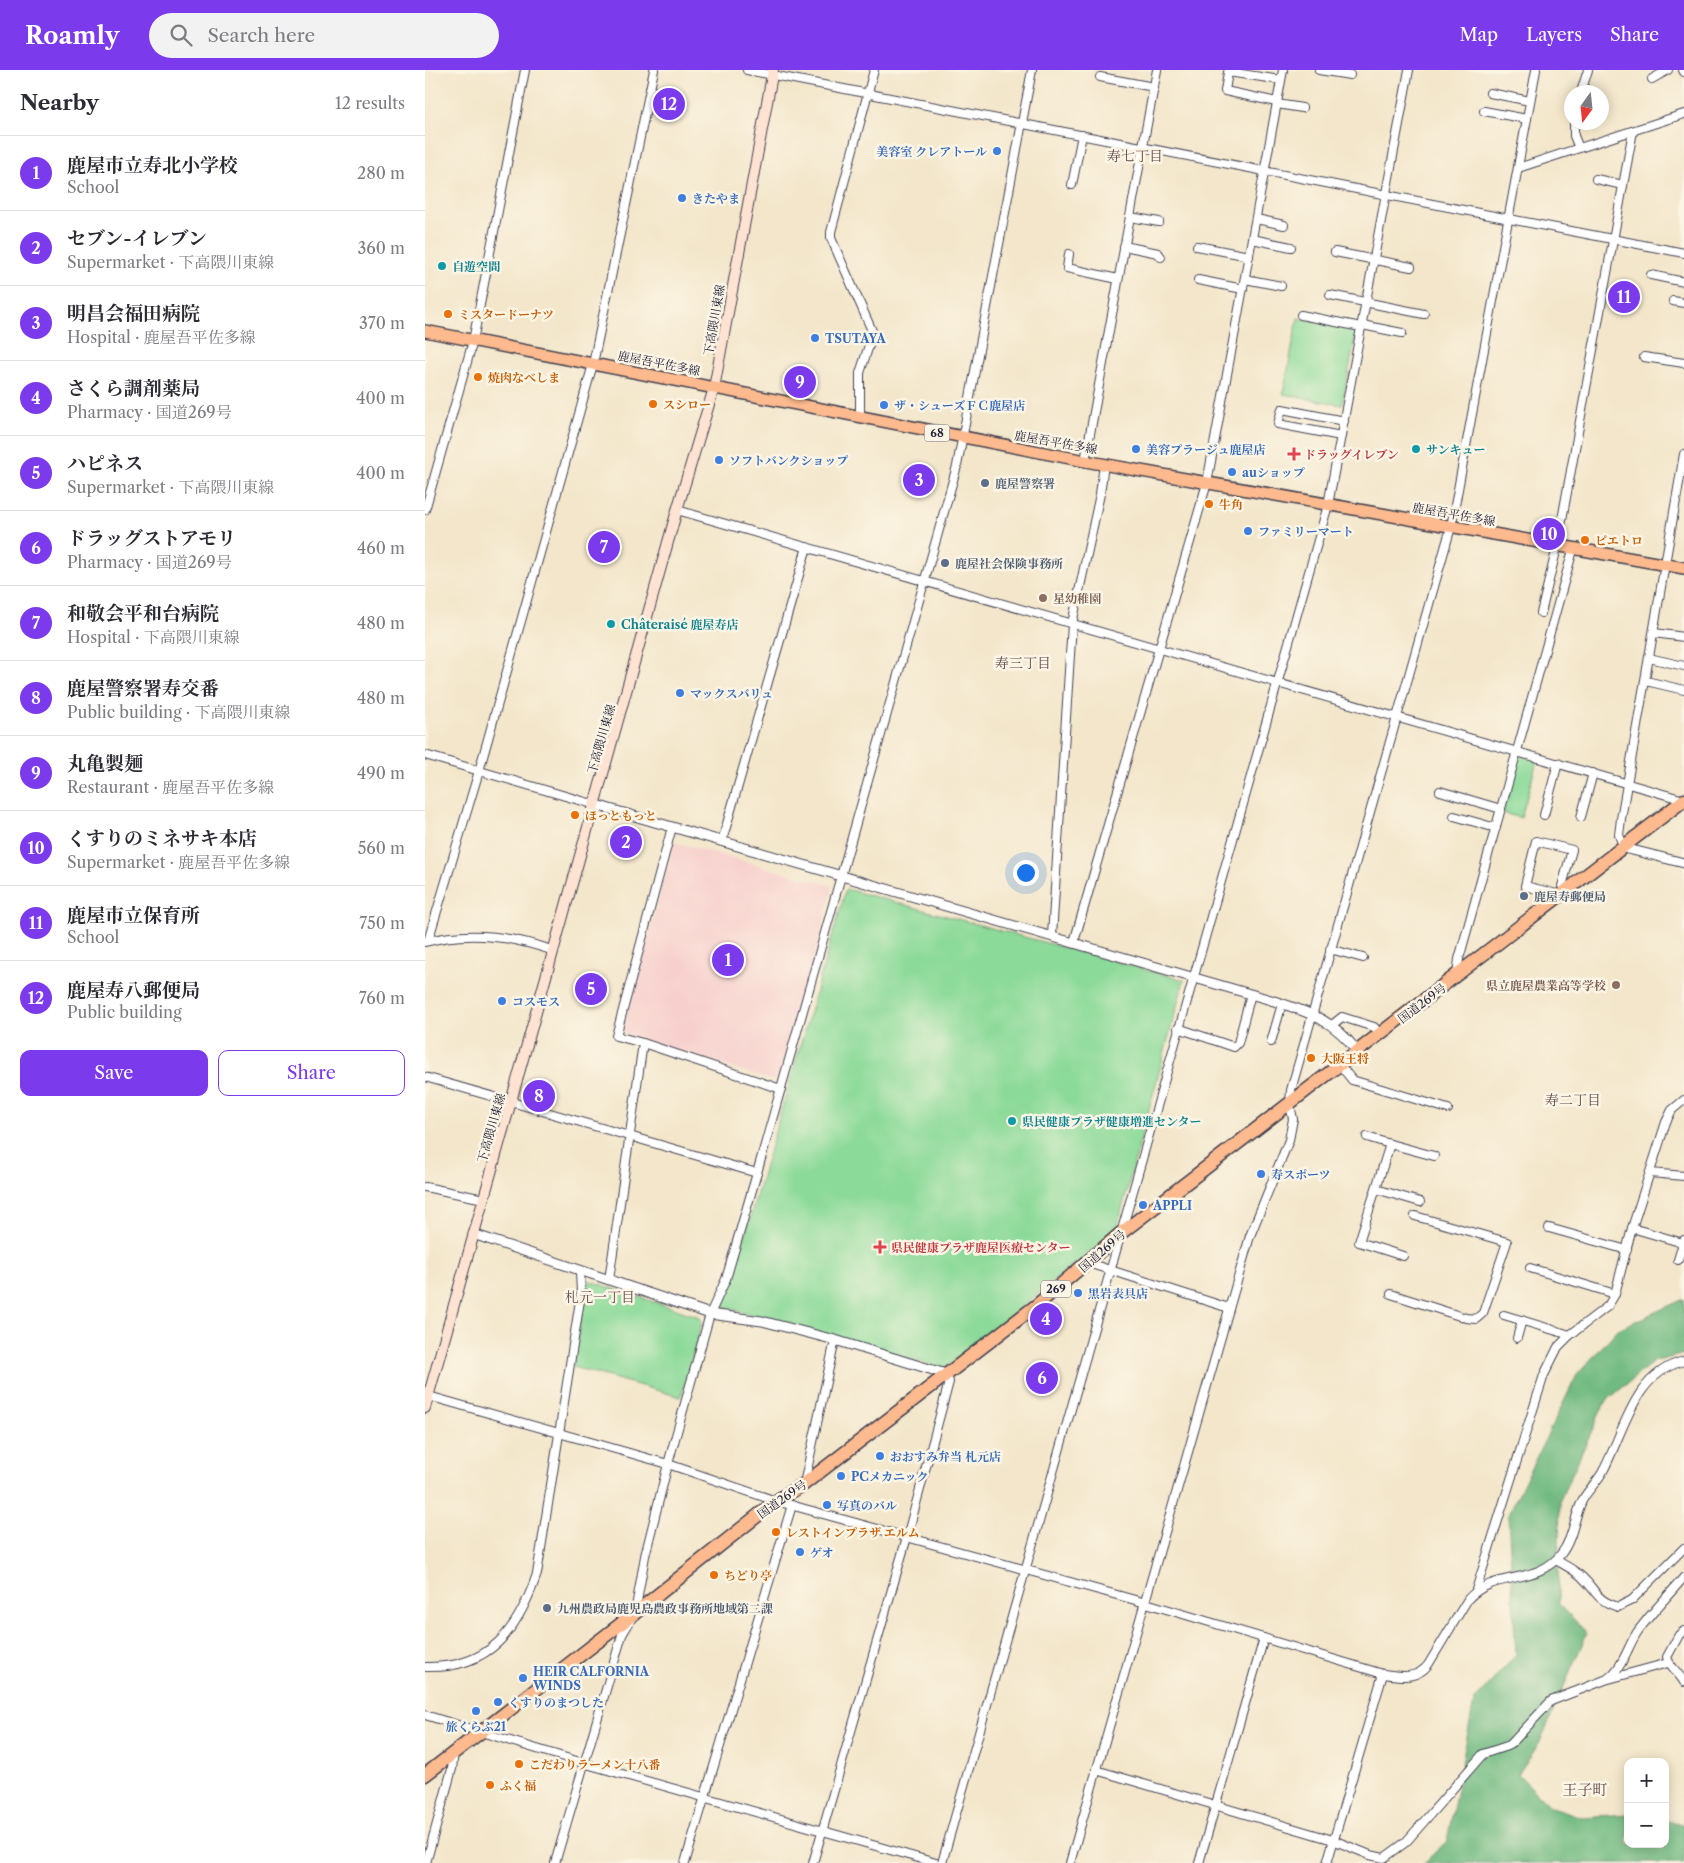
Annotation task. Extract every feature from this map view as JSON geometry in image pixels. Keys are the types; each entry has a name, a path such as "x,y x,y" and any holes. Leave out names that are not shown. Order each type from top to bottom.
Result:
{"highway":[{"name":"国道269号","path":"425,1775 776,1502 804,1484 946,1374 1088,1263 1121,1233 1456,977 1503,938 1563,896 1684,800"}],"main road":[{"name":"下高隈川東線","path":"425,1408 427,1395 596,805 677,510 714,388 773,72"},
{"name":"鹿屋吾平佐多線","path":"425,332 1085,461 1573,550 1684,568"}],"street":[{"path":"425,510 473,341 525,70"},
{"path":"554,952 508,937 455,936 427,941 479,771 593,364 654,70"},
{"path":"747,70 773,72 868,93 1684,253"},
{"path":"860,418 860,373 873,333 831,238 831,232 874,70"},
{"path":"555,1863 622,1635 635,1613 645,1556 668,1464 710,1314 726,1279 925,581 963,438 1032,70"},
{"path":"1085,461 1157,70"},
{"path":"1074,942 1207,483 1283,70"},
{"path":"1319,70 1350,75"},
{"path":"942,1863 1027,1570 1178,1028 1328,505 1409,70"},
{"path":"1069,1863 1146,1603 1250,1236 1289,1140 1293,1120 1290,1105 1291,1090 1451,527 1536,70"},
{"path":"1583,85 1588,70"},
{"path":"1652,78 1668,70"},
{"path":"1281,80 1228,72 1225,91 1302,108"},
{"path":"1100,77 1154,86"},
{"path":"1490,93 1530,100"},
{"path":"1484,111 1527,119"},
{"path":"1518,168 1684,114"},
{"path":"1574,130 1574,136 1579,148"},
{"path":"1541,613 1557,547 1633,131"},
{"path":"1072,184 1082,135"},
{"path":"1596,179 1623,185"},
{"path":"1130,217 1159,222"},
{"path":"1256,219 1284,225"},
{"path":"1252,239 1291,247"},
{"path":"1125,246 1158,252 1161,258"},
{"path":"1197,246 1249,256"},
{"path":"1335,252 1411,267"},
{"path":"1069,254 1067,268 1119,279"},
{"path":"1651,275 1684,282"},
{"path":"1245,279 1281,286"},
{"path":"1198,280 1243,289"},
{"path":"1330,295 1424,314"},
{"path":"1673,301 1684,303"},
{"path":"1301,315 1402,333"},
{"path":"1645,357 1684,363"},
{"path":"1341,436 1278,424 1282,409 1344,421"},
{"path":"1684,454 1665,552 1666,566 1619,835 1624,848 1684,864"},
{"path":"1052,936 1072,624 1100,494 1104,464"},
{"path":"677,510 1684,800"},
{"path":"722,841 807,547"},
{"path":"1456,977 1459,959 1573,550"},
{"path":"1654,633 1684,638"},
{"path":"1649,658 1684,666"},
{"path":"1645,680 1684,690"},
{"path":"425,755 1193,976 1312,1013 1346,1036 1357,1051"},
{"path":"1544,815 1558,763"},
{"path":"1581,817 1593,773"},
{"path":"1441,791 1501,809"},
{"path":"1454,816 1496,828"},
{"path":"672,827 615,1036 643,1043 781,1089"},
{"path":"1536,841 1572,850 1563,886 1563,896 1525,886 1536,841"},
{"path":"1330,949 1363,958"},
{"path":"1178,1028 1234,1047 1238,1043 1251,994"},
{"path":"1271,1042 1282,1004"},
{"path":"1332,1025 1342,1017 1373,1027 1380,1034"},
{"path":"609,1280 643,1043"},
{"path":"1340,1065 1352,1080 1448,1109"},
{"path":"425,1076 757,1173"},
{"path":"1476,1590 1544,1375 1558,1347 1570,1335 1609,1306 1615,1294 1632,1228 1666,1122 1673,1110 1684,1100"},
{"path":"1367,1137 1434,1156"},
{"path":"1390,1144 1359,1242 1403,1256"},
{"path":"1650,1173 1684,1176"},
{"path":"425,1187 484,1199"},
{"path":"1376,1189 1419,1202"},
{"path":"1391,1294 1466,1318 1476,1319 1483,1313 1507,1242 1415,1216"},
{"path":"1549,1228 1627,1250"},
{"path":"1632,1228 1683,1241 1678,1260"},
{"path":"473,1234 710,1314 762,1321 835,1340 946,1374 949,1382 907,1537 813,1863"},
{"path":"1088,1263 1111,1272 1229,1308"},
{"path":"1530,1268 1615,1294"},
{"path":"425,1667 439,1668 463,1663 487,1652 513,1627 526,1606 537,1574 581,1294 580,1271"},
{"path":"1504,1315 1570,1335"},
{"path":"1517,1338 1522,1320"},
{"path":"804,1484 835,1340"},
{"path":"427,1395 668,1464 776,1502 1146,1603 1383,1674 1409,1677 1423,1672 1468,1599 1476,1590 1486,1584 1532,1574 1555,1560 1567,1543 1582,1500 1601,1474 1633,1401 1660,1373 1670,1366 1684,1361"},
{"path":"685,1863 791,1505"},
{"path":"1555,1560 1583,1578 1604,1603 1618,1607 1632,1600 1684,1548"},
{"path":"1605,1680 1613,1674 1626,1657 1638,1631 1684,1577"},
{"path":"1684,1631 1672,1645 1667,1657 1668,1663 1676,1669 1684,1682"},
{"path":"1199,1863 1263,1638"},
{"path":"1096,1770 1216,1804 1333,1840 1370,1855 1383,1858 1406,1842 1483,1754 1510,1745 1551,1700 1605,1680 1668,1663"},
{"path":"1327,1863 1383,1674"},
{"path":"425,1715 583,1763 936,1863"},
{"path":"426,1863 452,1769 454,1752"}],"shaded area":[{"path":"674,842 833,886 780,1083 622,1033"}],"green space":[{"path":"1298,318 1357,329 1342,405 1283,394"},
{"path":"1519,755 1537,761 1521,818 1503,813"},
{"path":"846,889 1184,980 1116,1231 945,1369 724,1307"},
{"path":"587,1280 700,1317 702,1323 681,1397 573,1367"},
{"path":"1684,1299 1684,1354 1653,1362 1605,1402 1560,1500 1558,1603 1587,1633 1539,1744 1518,1774 1551,1807 1582,1817 1624,1814 1624,1848 1669,1848 1669,1821 1684,1826 1684,1863 1424,1863 1447,1841 1474,1701 1516,1655 1508,1515 1577,1375 1618,1329"}],"place":[{"name":"鹿屋寿八郵便局","path":"669,104"},
{"name":"美容室 クレアトール","path":"997,151"},
{"name":"きたやま","path":"682,198"},
{"name":"自遊空間","path":"442,266"},
{"name":"鹿屋市立保育所","path":"1624,297"},
{"name":"ミスタードーナツ","path":"448,314"},
{"name":"TSUTAYA","path":"815,338"},
{"name":"焼肉なべしま","path":"478,377"},
{"name":"丸亀製麺","path":"800,382"},
{"name":"スシロー","path":"653,404"},
{"name":"ザ・シューズＦＣ鹿屋店","path":"884,405"},
{"name":"美容プラージュ鹿屋店","path":"1136,449"},
{"name":"サンキュー","path":"1416,449"},
{"name":"ドラッグイレブン","path":"1294,454"},
{"name":"ソフトバンクショップ","path":"719,460"},
{"name":"auショップ","path":"1232,472"},
{"name":"明昌会福田病院","path":"919,480"},
{"name":"鹿屋警察署","path":"985,483"},
{"name":"牛角","path":"1209,504"},
{"name":"ファミリーマート","path":"1248,531"},
{"name":"くすりのミネサキ本店","path":"1549,534"},
{"name":"ピエトロ","path":"1585,540"},
{"name":"和敬会平和台病院","path":"604,547"},
{"name":"鹿屋社会保険事務所","path":"945,563"},
{"name":"星幼稚園","path":"1043,598"},
{"name":"Châteraisé 鹿屋寿店","path":"611,624"},
{"name":"マックスバリュ","path":"680,693"},
{"name":"ほっともっと","path":"575,815"},
{"name":"セブン-イレブン","path":"626,842"},
{"name":"鹿屋寿郵便局","path":"1524,896"},
{"name":"鹿屋市立寿北小学校","path":"728,960"},
{"name":"県立鹿屋農業高等学校","path":"1616,985"},
{"name":"ハピネス","path":"591,989"},
{"name":"コスモス","path":"502,1001"},
{"name":"大阪王将","path":"1311,1058"},
{"name":"鹿屋警察署寿交番","path":"539,1096"},
{"name":"県民健康プラザ健康増進センター","path":"1012,1121"},
{"name":"寿スポーツ","path":"1261,1174"},
{"name":"APPLI","path":"1143,1205"},
{"name":"県民健康プラザ鹿屋医療センター","path":"880,1247"},
{"name":"黒岩表具店","path":"1078,1293"},
{"name":"さくら調剤薬局","path":"1046,1319"},
{"name":"ドラッグストアモリ","path":"1042,1378"},
{"name":"おおすみ弁当 札元店","path":"880,1456"},
{"name":"PCメカニック","path":"841,1476"},
{"name":"写真のバル","path":"827,1505"},
{"name":"レストインプラザ エルム","path":"776,1532"},
{"name":"ゲオ","path":"800,1552"},
{"name":"ちどり亭","path":"714,1575"},
{"name":"九州農政局鹿児島農政事務所地域第二課","path":"547,1608"},
{"name":"HEIR CALFORNIA WINDS","path":"523,1678"},
{"name":"くすりのまつした","path":"498,1702"},
{"name":"旅くらぶ21","path":"476,1711"},
{"name":"こだわりラーメン十八番","path":"519,1764"},
{"name":"ふく福","path":"490,1785"}],"district":[{"name":"寿七丁目","path":"1135,156"},
{"name":"寿三丁目","path":"1023,663"},
{"name":"寿二丁目","path":"1573,1100"},
{"name":"札元一丁目","path":"600,1297"},
{"name":"王子町","path":"1585,1789"}]}
